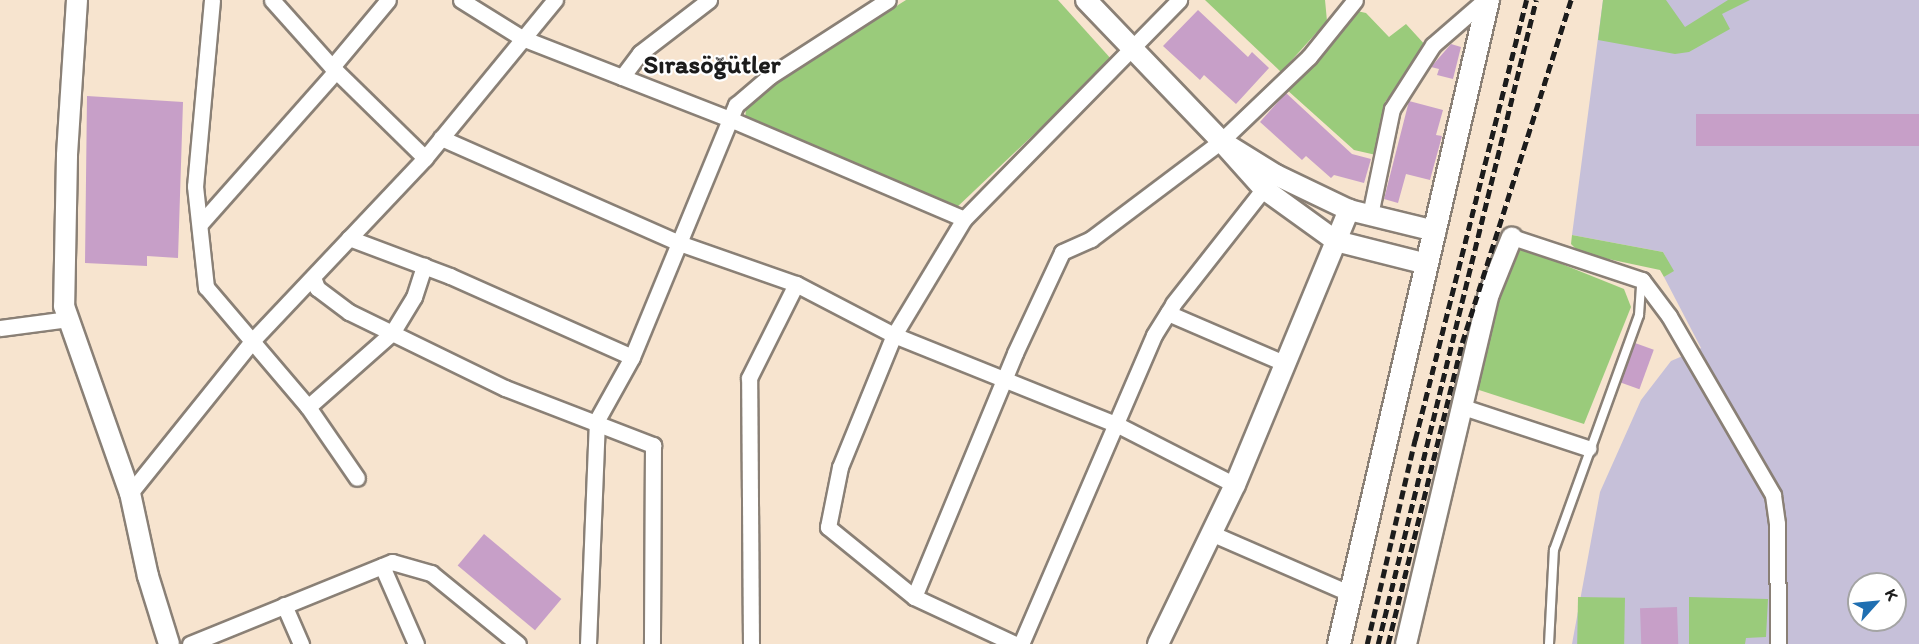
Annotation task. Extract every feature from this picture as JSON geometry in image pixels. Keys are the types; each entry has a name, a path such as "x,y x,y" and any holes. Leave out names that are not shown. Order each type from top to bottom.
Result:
{"main road":[{"path":"1339,644 1486,0"}],"street":[{"path":"77,0 67,156 64,306 130,493 148,576 169,644"},
{"path":"212,0 195,186 201,223 206,286 308,406 357,478"},
{"path":"272,0 334,69 425,158"},
{"path":"201,223 334,69 388,0"},
{"path":"461,0 522,38 730,119 964,219"},
{"path":"130,493 253,340 425,158 555,0"},
{"path":"622,77 640,53 709,0"},
{"path":"588,644 597,420 632,357 736,105 770,76 888,0"},
{"path":"1086,0 1221,141 1336,241 1427,264"},
{"path":"1015,644 914,597 828,527 840,467 894,335 964,219 1134,50 1179,0"},
{"path":"914,597 1005,377 1062,252 1091,239 1221,141 1309,57 1354,0"},
{"path":"1370,215 1392,109 1433,45 1486,0"},
{"path":"441,138 679,243 796,284 894,335 1005,377 1118,425 1235,485"},
{"path":"1270,182 1349,210 1435,231"},
{"path":"1021,644 1118,425 1154,335 1168,313 1270,182"},
{"path":"1158,644 1235,485 1349,210"},
{"path":"1406,644 1489,294 1512,237 1642,280 1669,316 1773,495 1777,524 1778,644"},
{"path":"350,238 424,266 632,357"},
{"path":"308,406 392,333 414,297 424,266"},
{"path":"313,278 317,288 349,312 505,388 597,420 653,445 652,644"},
{"path":"751,644 748,378 796,284"},
{"path":"1168,313 1284,363"},
{"path":"0,328 68,319"},
{"path":"1463,407 1588,448"},
{"path":"1211,533 1349,593"},
{"path":"190,644 392,562 431,573 518,644"},
{"path":"382,566 416,644"},
{"path":"284,605 302,644"}],"lane":[{"path":"1549,644 1554,550 1588,448 1639,315 1642,280"}],"shaded area":[{"path":"1603,0 1919,0 1919,644 1572,644 1600,492 1641,400 1671,361 1701,348 1664,277 1673,271 1663,252 1572,235"}],"green space":[{"path":"906,0 1058,0 1112,60 954,210 745,121 746,108 767,88"},
{"path":"1205,0 1325,0 1327,21 1281,72"},
{"path":"1603,0 1666,0 1685,27 1728,0 1750,0 1722,14 1730,29 1689,52 1675,54 1598,40"},
{"path":"1357,11 1366,13 1389,37 1406,24 1427,47 1385,102 1376,155 1354,150 1286,89"},
{"path":"1572,235 1663,252 1674,271 1664,277 1660,270 1580,253 1571,244"},
{"path":"1522,248 1624,289 1631,307 1584,424 1476,389 1509,253"},
{"path":"1578,597 1625,598 1624,644 1577,644"},
{"path":"1689,597 1768,599 1766,637 1746,638 1745,644 1689,644"}],"building":[{"path":"1198,10 1248,57 1252,52 1269,68 1236,104 1204,75 1200,80 1163,46"},
{"path":"1451,44 1461,47 1453,79 1437,75 1439,69 1431,67"},
{"path":"1286,93 1352,154 1371,159 1364,183 1334,175 1331,178 1306,156 1302,160 1260,122"},
{"path":"87,96 183,102 178,258 147,256 147,266 85,263"},
{"path":"1409,101 1443,110 1436,135 1442,136 1430,180 1406,174 1398,203 1384,199"},
{"path":"1696,114 1919,114 1919,146 1696,146"},
{"path":"1635,343 1654,350 1639,389 1621,382"},
{"path":"484,534 561,599 535,630 458,565"},
{"path":"1677,607 1678,644 1641,644 1640,608"}],"railway":[{"path":"1367,644 1415,440 1526,0"},
{"path":"1378,644 1536,0"},
{"path":"1388,644 1462,343 1571,0"}],"district":[{"name":"Sırasöğütler","path":"712,65"}]}
